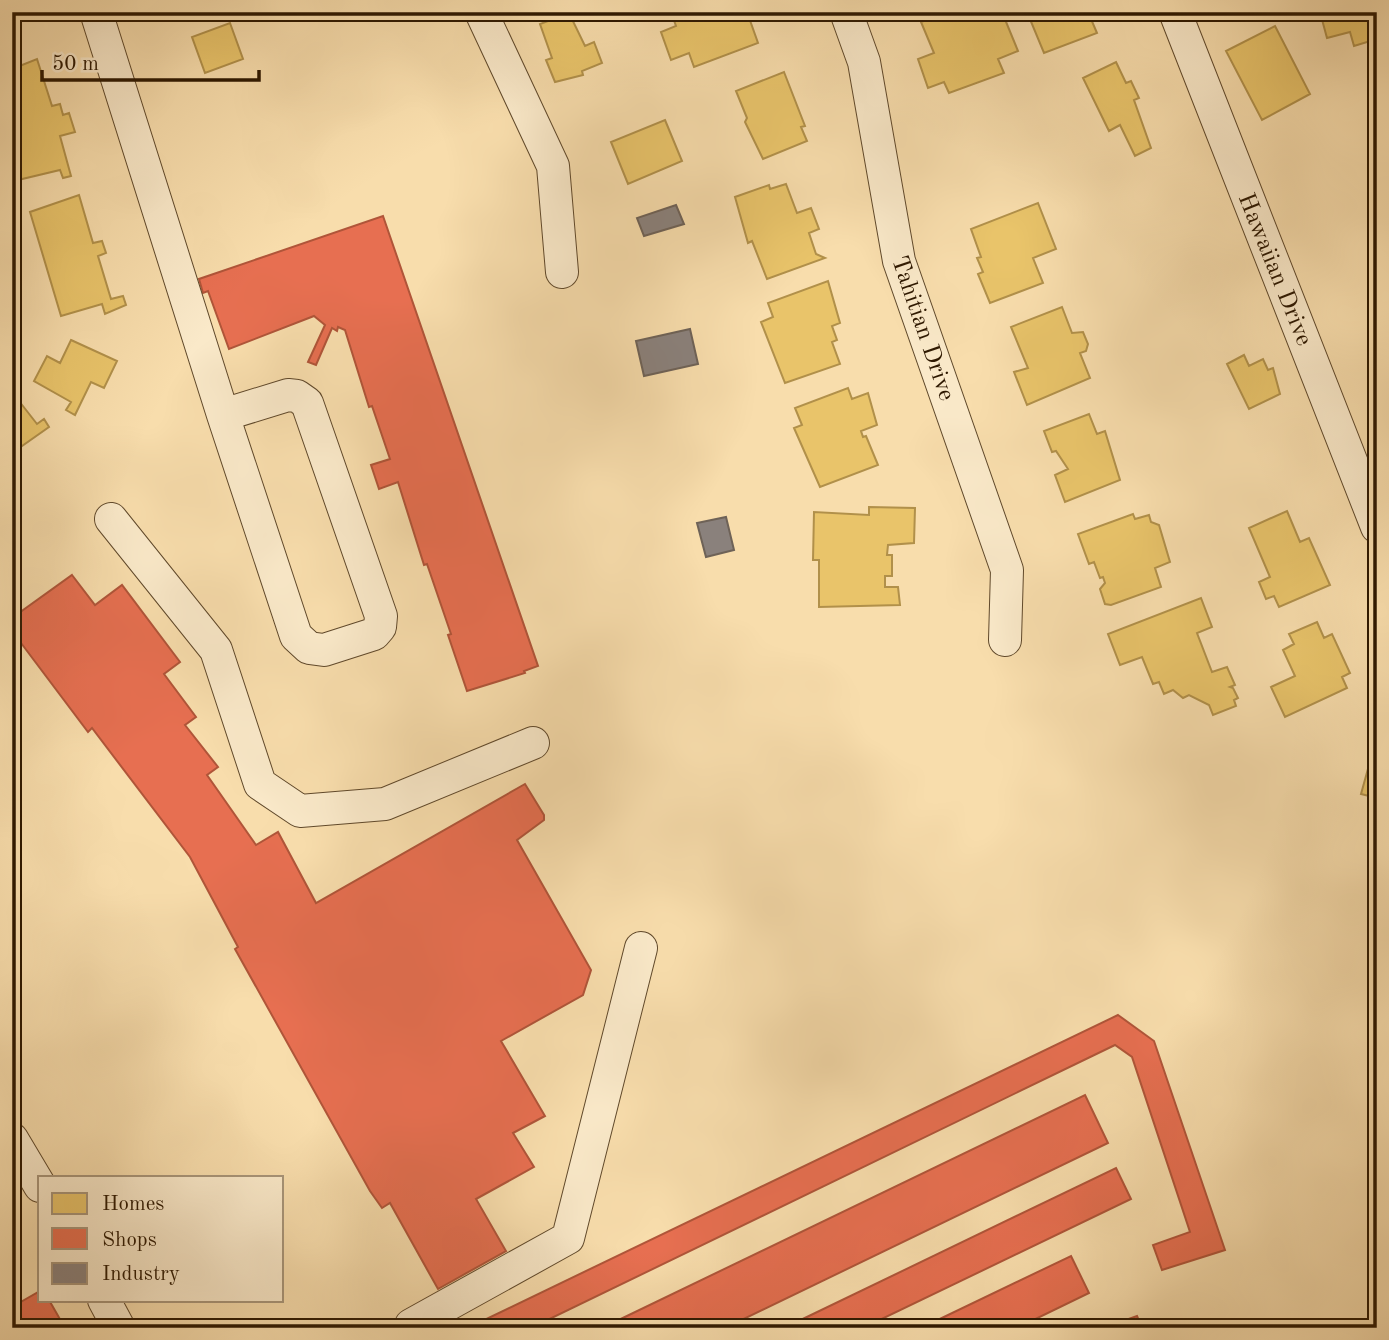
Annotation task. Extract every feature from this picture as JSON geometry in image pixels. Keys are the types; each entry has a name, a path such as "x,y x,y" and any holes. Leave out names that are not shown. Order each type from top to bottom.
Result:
{"street":[{"path":"96,12 223,415 296,636 309,648 324,650 374,634 380,627 381,616 307,403 297,396 288,395 223,415"},
{"path":"481,12 553,166 562,272"},
{"name":"Tahitian Drive","path":"846,12 864,62 899,261 1007,570 1005,640"},
{"name":"Hawaiian Drive","path":"1175,12 1377,527"},
{"path":"111,520 216,650 260,784 300,811 385,804 533,743"},
{"path":"411,1325 568,1238 641,948"},
{"path":"105,1302 119,1328"}],"building: Homes":[{"path":"671,12 731,12 733,17 747,12 758,43 694,67 689,53 671,60 661,32 676,26"},
{"path":"947,12 949,16 957,12 1002,12 1018,51 998,59 1004,73 949,93 944,82 928,88 918,59 934,53 921,22"},
{"path":"1027,12 1088,12 1097,33 1044,53"},
{"path":"1320,12 1377,12 1377,39 1354,46 1350,32 1327,38"},
{"path":"569,13 585,46 594,42 602,63 582,71 583,75 555,82 546,60 552,58 540,24"},
{"path":"230,23 243,59 205,73 192,37"},
{"path":"1275,26 1310,94 1262,120 1226,51"},
{"path":"37,59 52,106 60,104 63,115 69,113 75,132 60,136 71,176 63,178 60,170 18,180 12,161 12,69"},
{"path":"1116,62 1126,83 1131,81 1139,98 1134,100 1151,148 1135,156 1120,125 1109,131 1083,78"},
{"path":"784,72 805,126 801,127 807,141 763,159 745,122 747,118 736,91"},
{"path":"665,120 682,161 628,184 611,142"},
{"path":"786,184 797,213 811,208 819,229 809,233 816,254 825,258 767,279 752,241 748,243 735,197 769,185 770,189"},
{"path":"79,195 93,243 102,241 106,253 98,256 111,299 123,296 126,305 105,314 102,304 61,316 30,212"},
{"path":"1038,203 1056,249 1033,258 1043,283 990,303 978,274 983,272 977,258 981,257 971,229"},
{"path":"828,281 840,323 832,326 837,340 832,342 840,364 785,383 761,322 773,317 768,303"},
{"path":"1062,307 1072,333 1083,332 1088,344 1086,351 1080,353 1090,378 1027,405 1014,372 1028,368 1011,327"},
{"path":"71,340 117,361 104,388 91,382 75,415 66,410 71,402 34,381 47,356 60,363"},
{"path":"1244,355 1249,366 1263,359 1268,370 1273,368 1280,394 1249,409 1227,364"},
{"path":"848,388 852,399 868,393 877,425 861,431 863,437 866,436 878,465 820,487 794,428 802,425 795,408"},
{"path":"12,392 37,424 44,419 49,427 12,453"},
{"path":"1089,414 1097,434 1105,431 1120,480 1065,502 1055,475 1068,469 1056,451 1052,452 1044,431"},
{"path":"869,507 915,508 914,543 888,545 887,555 892,555 892,576 885,576 885,587 898,587 900,605 819,607 819,560 813,560 814,512 869,515"},
{"path":"1287,511 1300,542 1309,538 1330,585 1279,607 1274,596 1266,599 1259,582 1270,577 1249,528"},
{"path":"1133,514 1135,519 1149,515 1151,522 1159,525 1170,562 1155,568 1161,587 1111,605 1105,604 1100,589 1105,583 1103,577 1100,578 1094,562 1089,564 1078,534"},
{"path":"1201,598 1212,627 1197,633 1212,672 1227,667 1235,685 1230,687 1238,698 1234,700 1236,706 1213,715 1209,705 1189,695 1183,698 1173,690 1164,694 1159,682 1153,684 1142,657 1120,665 1108,634"},
{"path":"1317,622 1324,638 1332,634 1350,673 1342,677 1347,688 1285,717 1271,687 1295,676 1283,650 1294,644 1289,634"},
{"path":"1377,740 1377,798 1361,794"}],"building: Shops":[{"path":"383,216 538,666 524,671 525,673 467,691 448,635 451,634 427,564 424,565 398,482 379,489 371,465 390,459 372,406 369,407 345,330 338,327 337,331 332,328 316,365 308,362 325,325 314,316 229,349 208,291 203,293 199,279"},
{"path":"72,575 95,605 122,585 180,662 164,674 196,717 185,725 218,767 207,775 256,845 278,832 316,903 525,784 544,815 544,820 517,840 591,970 583,995 501,1041 545,1116 513,1133 534,1167 476,1199 506,1251 438,1289 390,1203 382,1208 370,1191 235,949 238,947 190,857 92,728 88,732 12,631 12,618"},
{"path":"1118,1015 1154,1041 1225,1250 1162,1270 1153,1245 1190,1232 1132,1057 1115,1045 531,1328 482,1328 480,1322"},
{"path":"1085,1095 1108,1143 725,1328 602,1328"},
{"path":"1116,1168 1131,1199 863,1328 784,1328"},
{"path":"1071,1256 1089,1293 1017,1328 921,1328"},
{"path":"38,1292 38,1302 50,1302 65,1328 12,1328 12,1307"},
{"path":"1137,1316 1142,1328 1103,1328"}],"building: Industry":[{"path":"676,205 684,224 644,236 637,218"},
{"path":"690,329 698,364 644,376 636,341"},
{"path":"726,517 734,550 706,557 697,523"}]}
